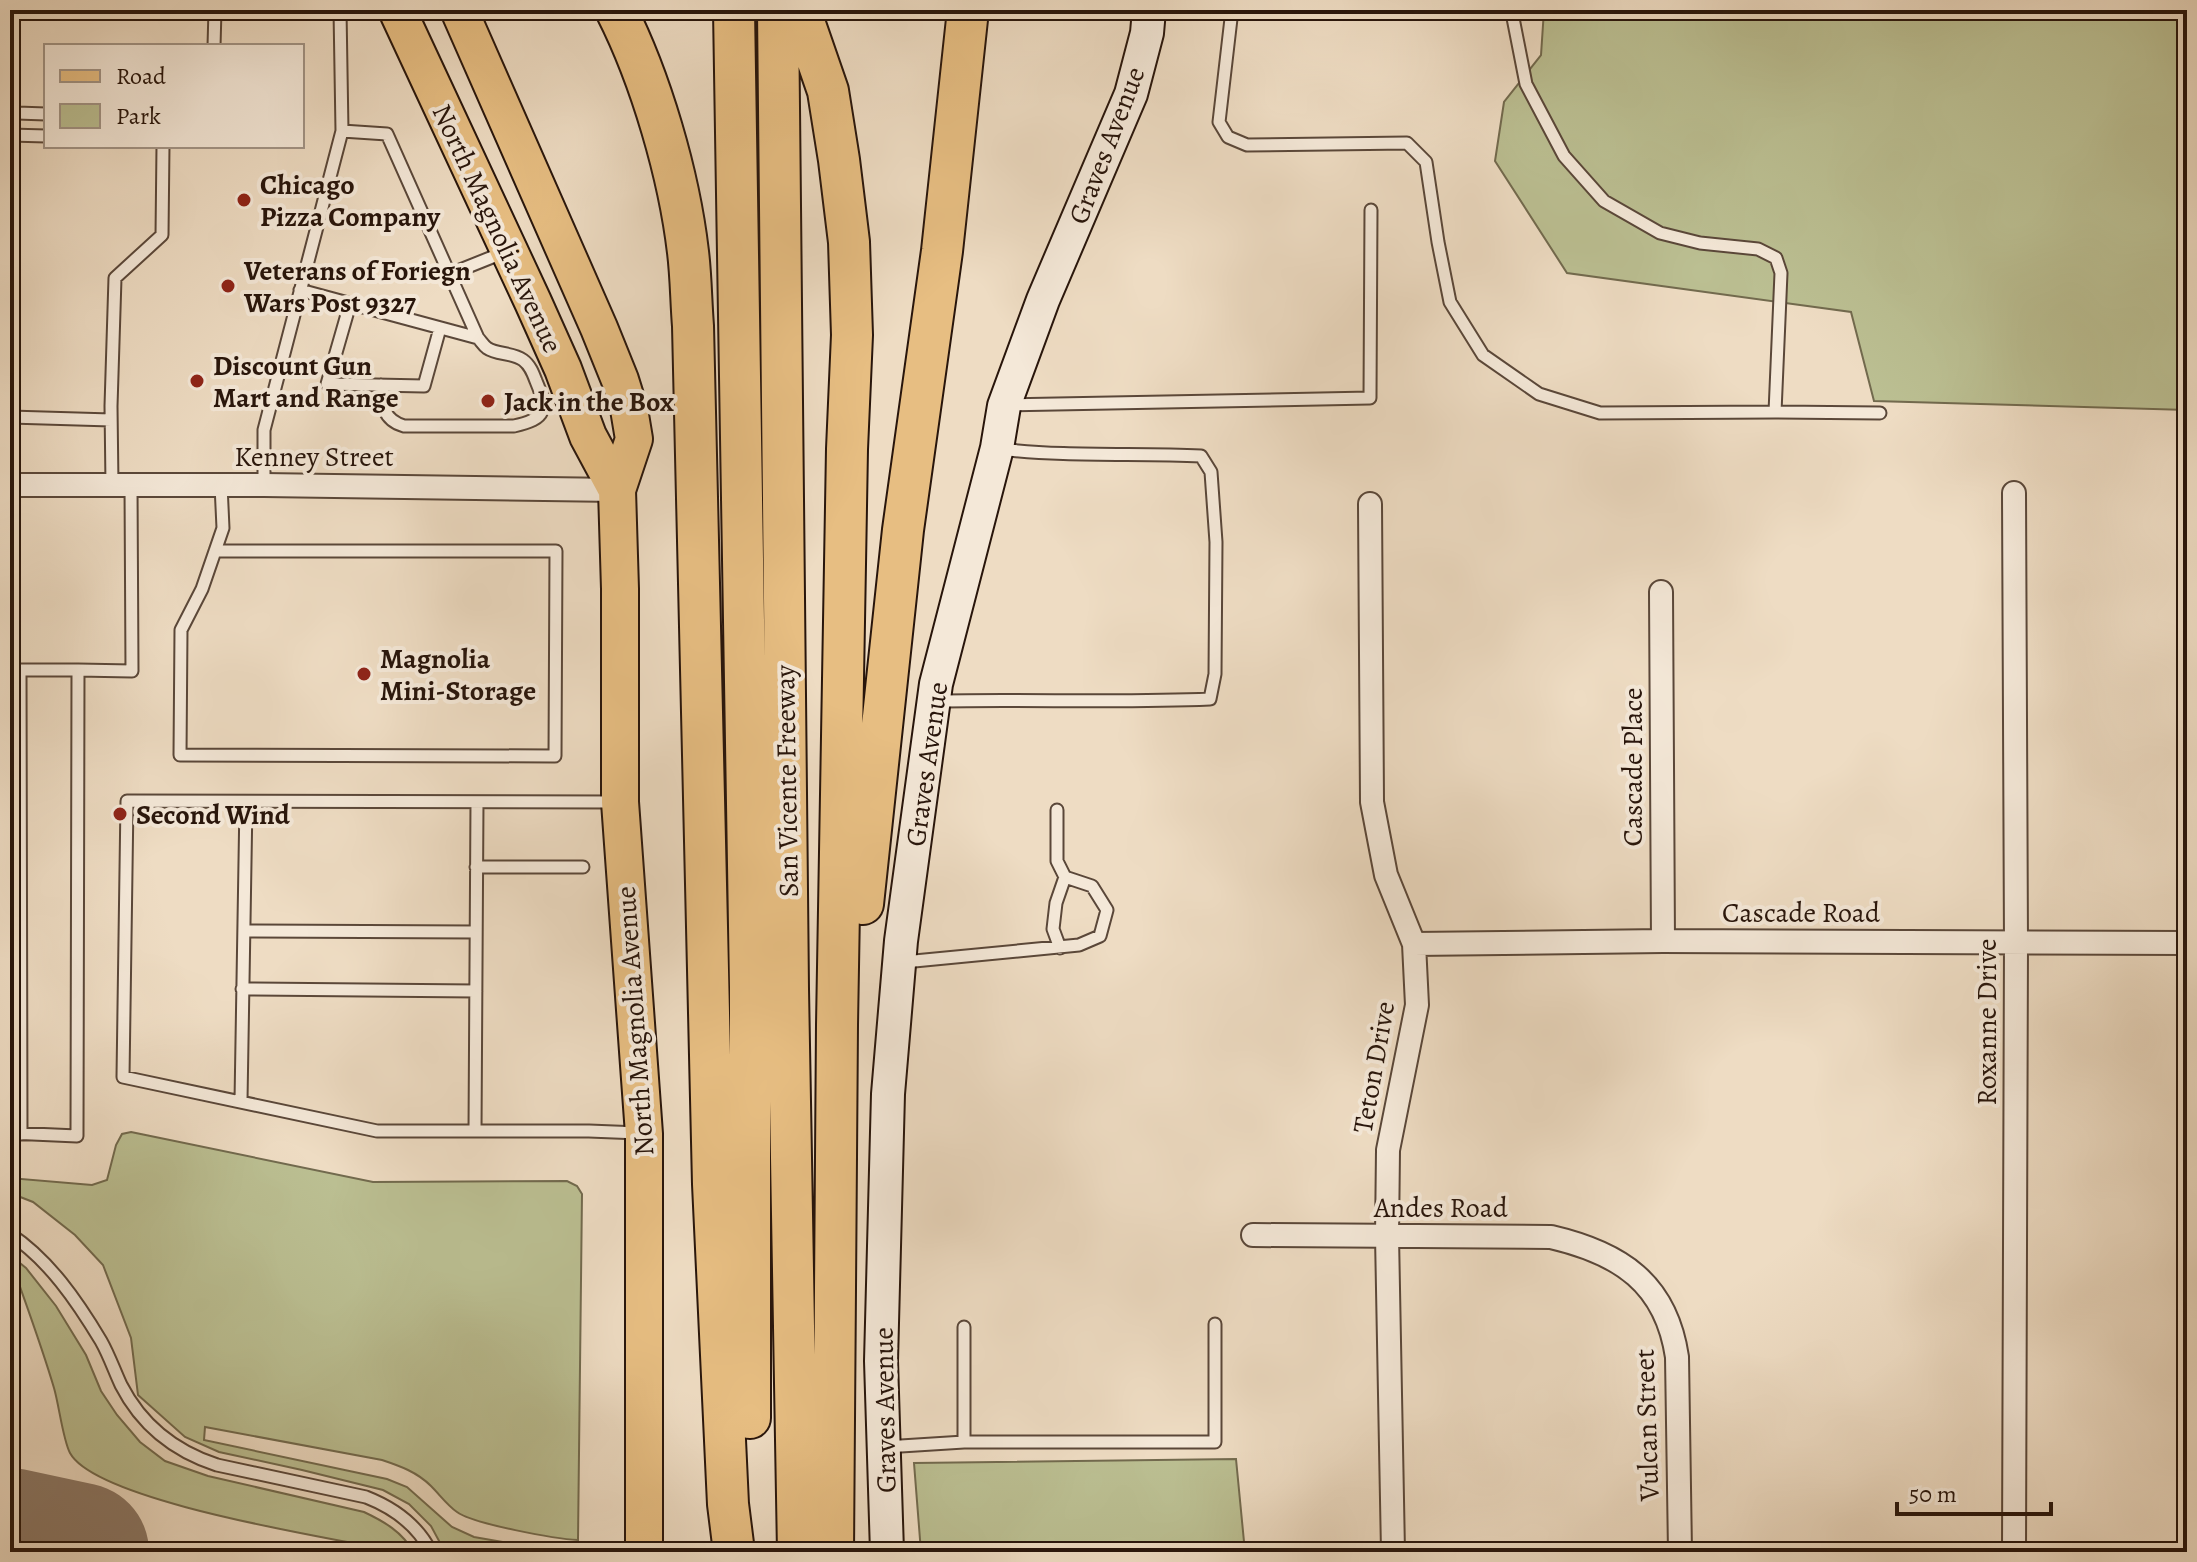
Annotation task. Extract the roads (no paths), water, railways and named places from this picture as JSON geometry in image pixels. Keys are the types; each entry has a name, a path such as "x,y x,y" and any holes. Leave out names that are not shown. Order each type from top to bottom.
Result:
{"highway":[{"path":"616,10 632,40 654,105 674,179 688,251 693,326 713,1184 728,1504 734,1552"},
{"name":"San Vicente Freeway","path":"778,10 788,989 798,1552"},
{"path":"800,10 828,91 849,242 852,335 847,449 837,1025 833,1552"},
{"path":"837,1025 855,974 903,530 942,251 968,10"},
{"name":"San Vicente Freeway","path":"734,22 750,987 752,1552"}],"main road":[{"name":"North Magnolia Avenue","path":"397,10 563,369 588,436 617,490"},
{"name":"North Magnolia Avenue","path":"459,10 599,328 620,380 634,439 617,490 620,802 644,1134 644,1552"},
{"name":"Graves Avenue","path":"887,1552 881,1361 888,1094 899,962 934,701 997,448 1004,406 1043,300 1131,94 1147,33 1149,10"}],"street":[{"name":"Kenney Street","path":"10,485 617,490"},
{"name":"Roxanne Drive","path":"2014,493 2014,1552"},
{"name":"Teton Drive","path":"1370,504 1372,802 1386,875 1414,944 1417,1005 1388,1150 1393,1552"},
{"name":"Cascade Place","path":"1661,592 1663,941"},
{"name":"Cascade Road","path":"1414,944 1663,941 2187,943"},
{"name":"Andes Road","path":"1253,1235 1551,1237 1591,1248 1623,1265"},
{"name":"Vulcan Street","path":"1623,1265 1650,1289 1664,1312 1674,1338 1677,1357 1680,1552"}],"lane":[{"path":"214,44 215,10"},
{"path":"264,485 264,430 342,131 340,10"},
{"path":"1232,10 1219,122 1228,137 1247,145 1407,143 1426,162 1450,302 1483,355 1539,394 1600,413 1880,413"},
{"path":"1513,10 1526,84 1564,156 1604,201 1660,233 1700,243 1758,249 1776,258 1781,273 1775,412"},
{"path":"10,106 17,113 44,114"},
{"path":"342,131 387,134 478,338 487,348 515,355 526,362 545,405 539,416 514,426 404,426 387,417 383,409 381,385"},
{"path":"10,135 44,136"},
{"path":"78,670 77,1136 15,1134 15,670 78,670 132,671 122,485 111,420 115,278 162,235 163,148"},
{"path":"1004,406 1370,398 1371,210"},
{"path":"450,274 509,251"},
{"path":"300,290 478,338"},
{"path":"350,304 327,384 424,386 440,328"},
{"path":"10,417 111,420"},
{"path":"934,701 1210,699 1215,674 1216,542 1211,472 1201,456 1090,455 997,448"},
{"path":"215,551 556,551 555,756 180,755 181,630 202,589 215,551 223,528 221,485"},
{"path":"620,802 127,801 123,1077 377,1131 644,1134"},
{"path":"241,1101 246,802"},
{"path":"475,1131 477,802"},
{"path":"899,962 1060,948 1079,945 1100,936 1107,910 1092,886 1065,877 1057,861 1057,810"},
{"path":"476,867 583,867"},
{"path":"1060,948 1053,929 1056,903 1065,877"},
{"path":"244,931 476,932"},
{"path":"242,989 476,991"},
{"path":"10,1234 40,1259 70,1295 101,1341 129,1399 150,1427 171,1444 217,1465 346,1492 381,1503 410,1523 431,1552"},
{"path":"885,1447 964,1442 1215,1442 1215,1324"},
{"path":"964,1327 964,1442"}],"place":[{"name":"Chicago Pizza Company","path":"244,200"},
{"name":"Veterans of Foriegn Wars Post 9327","path":"228,286"},
{"name":"Discount Gun Mart and Range","path":"197,381"},
{"name":"Jack in the Box","path":"488,401"},
{"name":"Magnolia Mini-Storage","path":"364,674"},
{"name":"Second Wind","path":"120,814"}]}
